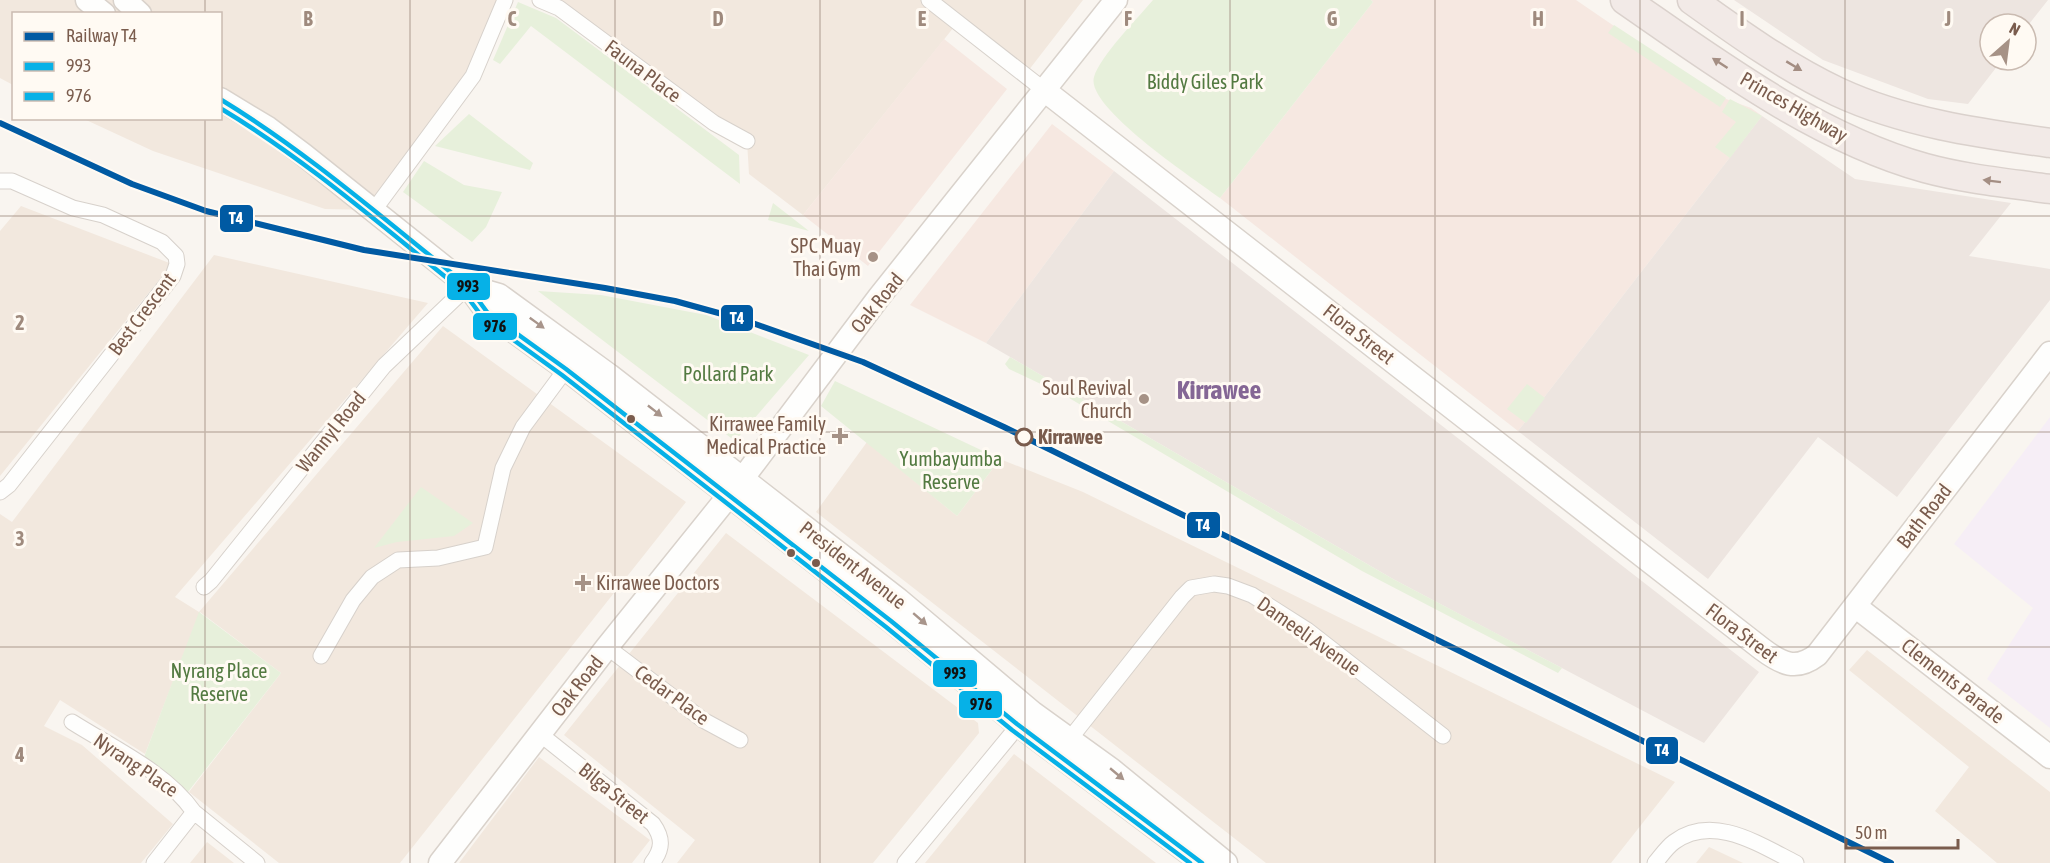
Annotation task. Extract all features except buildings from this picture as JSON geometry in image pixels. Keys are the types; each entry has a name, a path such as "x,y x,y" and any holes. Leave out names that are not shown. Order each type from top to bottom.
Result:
{"highway":[{"name":"Princes Highway","path":"1625,0 1792,111 1859,145 1924,168 1950,174 2050,189"},
{"name":"Princes Highway","path":"1692,0 1838,92 1872,105 1953,129 2050,143"}],"street":[{"path":"87,0 102,12"},
{"path":"124,0 138,12"},
{"path":"374,210 473,76 505,0"},
{"name":"Fauna Place","path":"540,0 559,8 714,123 747,141"},
{"name":"Flora Street","path":"929,0 1762,650 1790,666"},
{"name":"Oak Road","path":"440,863 607,647 736,487 861,322 1116,0"},
{"name":"President Avenue","path":"222,85 268,128 468,286 487,312 898,600 1025,718 1226,863"},
{"name":"President Avenue","path":"222,100 268,128"},
{"name":"Best Crescent","path":"0,181 12,181 73,208 121,222 169,246 176,256 177,264 173,276 9,485 0,492"},
{"name":"President Avenue","path":"468,286 499,295 736,487"},
{"name":"Wannyl Road","path":"204,586 211,582 384,366 468,286"},
{"name":"Bath Road","path":"1790,666 1800,666 1817,655 2050,353"},
{"path":"321,656 352,600 372,577 398,560 438,558 485,547 503,468 523,427 566,369"},
{"name":"Dameeli Avenue","path":"1064,747 1182,597 1191,588 1214,584 1244,592 1285,615 1443,736"},
{"name":"Clements Parade","path":"1855,606 2050,757"},
{"name":"Cedar Place","path":"607,647 703,720 740,740"},
{"path":"905,863 1025,718"},
{"name":"Nyrang Place","path":"72,722 141,765 184,797 194,812 257,863"},
{"name":"Bilga Street","path":"540,734 653,824 658,831 661,846 652,863"},
{"name":"President Avenue","path":"1064,747 1202,863"},
{"path":"154,863 194,812"},
{"path":"1655,863 1673,842 1705,831 1728,831 1796,863"}],"shaded area":[{"path":"0,0 505,0 473,76 373,210 325,209 153,151 86,120 222,120 222,12 12,12 12,84 0,78"},
{"path":"540,0 1083,0 1025,75 958,22 803,215 749,174 747,141"},
{"path":"1371,0 1576,0 1715,95 1751,108 1762,116 1518,431 1220,198 1373,2"},
{"path":"1734,0 2048,0 2038,13 1978,12 1978,72 1993,72 1968,104 1928,99 1823,60"},
{"path":"944,39 1007,89 868,266 803,215"},
{"path":"1762,116 1855,179 2011,203 1969,256 2050,269 2050,300 1897,497 1818,437 1708,579 1518,431"},
{"path":"1052,124 1114,171 986,343 910,305"},
{"path":"1114,171 1759,672 1704,743 1393,579 986,343"},
{"path":"21,206 172,264 0,476 0,231"},
{"path":"214,255 428,303 175,597 199,612 443,326 686,502 400,863 279,863 189,792 281,673 200,612 145,754 60,700 44,726 82,745 173,824 141,863 0,863 0,514 12,522"},
{"path":"2050,417 2050,728 1987,679 2033,608 1954,544"},
{"path":"867,442 957,516 1000,459 1083,492 1675,782 1611,863 1266,863 816,512"},
{"path":"726,533 978,723 979,733 873,863 677,863 695,840 564,735"},
{"path":"1867,650 2050,792 2050,863 1997,863 1935,811 1969,767 1849,670"},
{"path":"1014,754 1156,863 925,863"},
{"path":"539,757 650,840 632,863 459,863"},
{"path":"207,842 234,863 190,863"},
{"path":"1709,847 1743,863 1696,863"}],"green space":[{"name":"Biddy Giles Park","path":"1153,0 1371,0 1373,2 1220,198 1167,160 1124,124 1096,90 1094,77 1098,68 1120,37"},
{"path":"518,2 556,18 739,155 740,184 531,26 500,64 493,60"},
{"path":"1614,25 1726,98 1720,107 1608,33"},
{"path":"1730,99 1762,116 1730,158 1715,147 1736,122 1722,112"},
{"path":"469,114 533,163 530,170 435,146"},
{"path":"424,161 464,185 502,192 486,227 472,242 403,192"},
{"path":"773,203 809,231 768,220"},
{"name":"Pollard Park","path":"538,291 601,295 706,315 809,355 735,441"},
{"path":"1010,357 1393,579 1562,668 1558,673 1362,571 1064,395 1009,369 1005,364"},
{"name":"Yumbayumba Reserve","path":"835,381 1000,459 957,516 821,406"},
{"path":"1527,384 1545,398 1526,423 1507,409"},
{"path":"421,487 473,523 454,536 397,542 374,548"},
{"name":"Nyrang Place Reserve","path":"199,612 281,673 184,797 141,765"}],"rail line":[{"name":"T4","path":"0,123 132,184 206,211 364,250 675,301 744,320 863,362 1004,427 1891,863"}],"transit line":[{"name":"993","path":"222,100 285,142 347,189 468,286 487,312 566,369 891,621 1017,724 1202,863"},
{"name":"976","path":"222,109 284,150 344,195 463,291 483,318 562,375 886,627 1012,730 1190,863"}],"place":[{"name":"SPC Muay Thai Gym","path":"873,257"},
{"name":"Soul Revival Church","path":"1144,399"},
{"name":"Kirrawee Family Medical Practice","path":"840,436"},
{"name":"Kirrawee","path":"1024,437"},
{"name":"Kirrawee Doctors","path":"583,583"}],"district":[{"name":"Kirrawee","path":"1219,390"}]}
